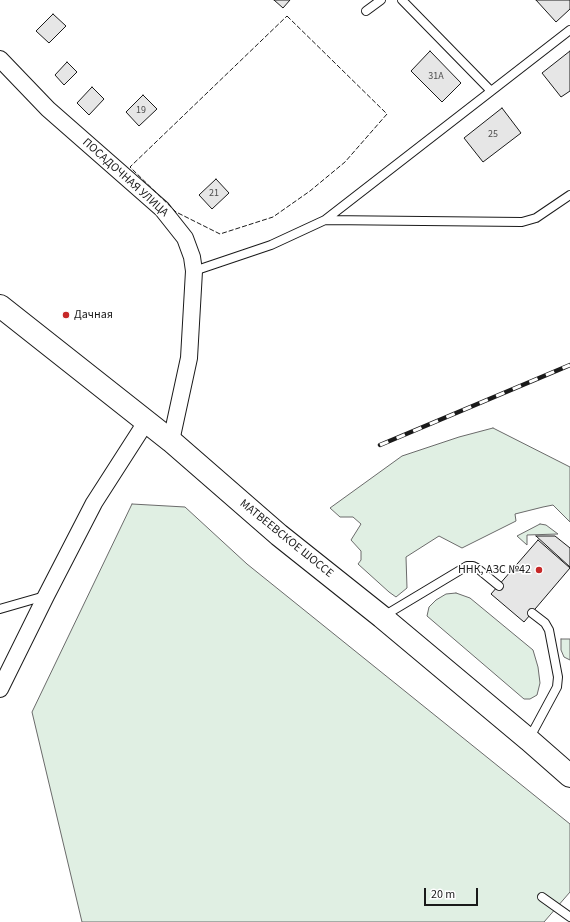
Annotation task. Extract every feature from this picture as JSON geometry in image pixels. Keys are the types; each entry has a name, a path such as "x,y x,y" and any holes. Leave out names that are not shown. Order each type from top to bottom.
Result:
{"main road":[{"name":"МАТВЕЕВСКОЕ ШОССЕ","path":"0,306 170,441 279,535 382,616 570,776"}],"street":[{"name":"ПОСАДОЧНАЯ УЛИЦА","path":"0,59 48,109 162,209 185,238 192,257 194,271 189,358 170,441"},
{"path":"0,689 94,503 146,422"}],"lane":[{"path":"366,11 381,0"},
{"path":"402,0 491,91"},
{"path":"194,271 271,246 325,220 570,30"},
{"path":"325,220 522,222 536,218 570,195"},
{"path":"382,616 467,566 477,568 499,586"},
{"path":"0,609 46,596"},
{"path":"529,740 557,687 558,677 549,630 545,623 532,613"},
{"path":"542,897 570,918"}],"green space":[{"path":"493,428 570,467 570,522 553,505 515,514 516,521 462,548 439,536 406,557 407,588 396,597 358,564 361,560 361,551 351,540 361,524 353,517 340,517 330,508 402,456 459,437"},
{"path":"132,504 185,507 247,564 570,824 570,892 544,922 82,922 32,712"},
{"path":"540,524 546,525 558,534 527,535 527,545 517,536"},
{"path":"456,593 470,598 533,650 538,667 540,683 537,695 530,699 524,699 427,616 429,607 436,600 446,594"},
{"path":"561,639 570,639 570,660 564,657 561,650"}],"building":[{"path":"274,0 290,0 283,8"},
{"path":"536,0 570,0 570,9 556,22"},
{"path":"53,14 66,26 49,43 36,31"},
{"path":"430,51 461,83 442,102 411,71"},
{"path":"570,51 570,91 561,97 542,73"},
{"path":"67,62 77,72 64,85 55,75"},
{"path":"92,87 104,99 89,115 77,103"},
{"path":"143,95 157,109 139,126 126,112"},
{"path":"502,108 521,133 483,162 464,138"},
{"path":"216,179 229,193 212,209 199,195"},
{"path":"536,536 555,536 570,548 570,567"},
{"path":"538,540 570,568 524,622 491,594"}],"railway":[{"path":"380,445 570,365"}],"fence":[{"path":"287,16 387,114 345,162 310,191 273,217 220,234 176,212 130,167 287,16"}],"place":[{"name":"Дачная","path":"66,315"},
{"name":"ННК, АЗС №42","path":"539,570"}]}
